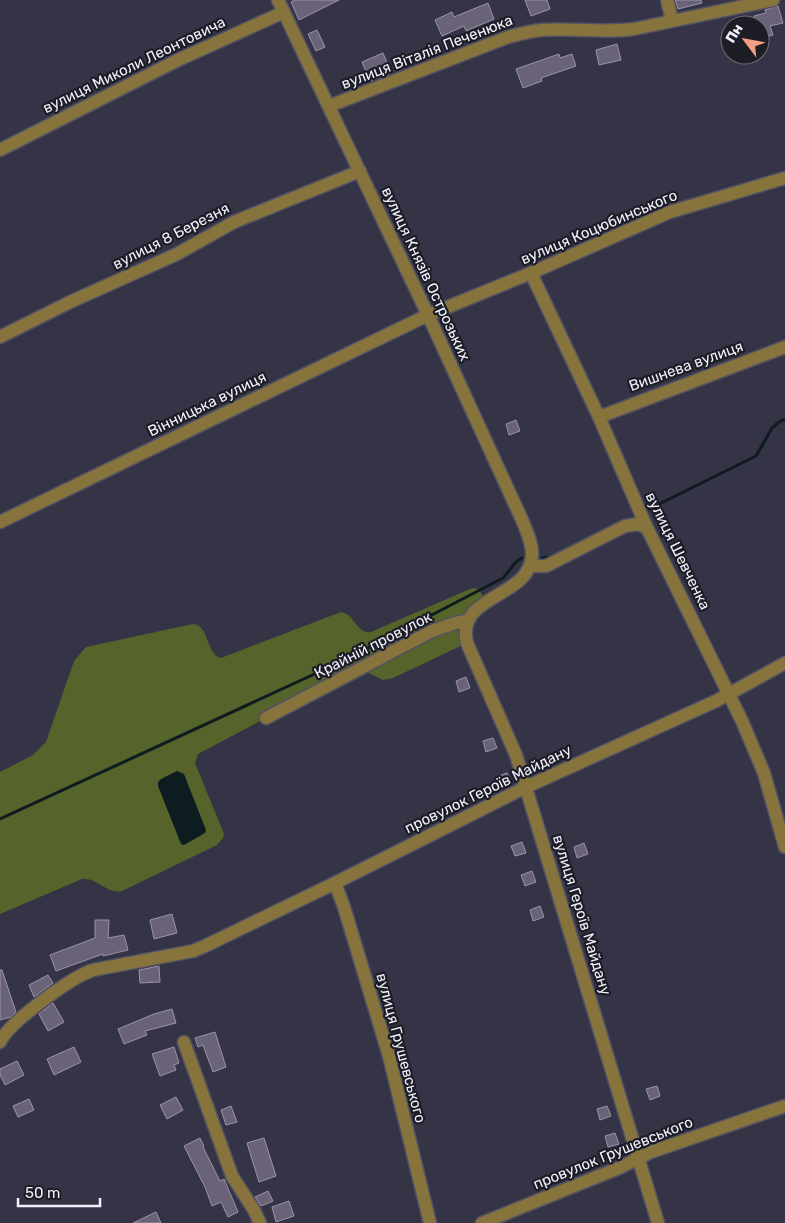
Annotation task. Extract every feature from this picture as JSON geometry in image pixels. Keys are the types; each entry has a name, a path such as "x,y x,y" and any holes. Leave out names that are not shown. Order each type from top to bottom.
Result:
{"street":[{"name":"вулиця Князів Острозьких","path":"278,0 428,315 523,522 532,550 530,566"},
{"path":"667,0 672,20"},
{"name":"вулиця Віталія Печенюка","path":"329,106 522,33 543,30 625,31 773,0"},
{"name":"вулиця Миколи Леонтовича","path":"0,150 178,60 284,12"},
{"name":"вулиця 8 Березня","path":"0,337 70,302 177,254 234,222 360,171"},
{"name":"вулиця Коцюбинського","path":"428,315 531,273 670,212 785,178"},
{"name":"вулиця Шевченка","path":"531,273 599,416 647,528 729,693 764,773 785,847"},
{"name":"Вінницька вулиця","path":"0,522 428,315"},
{"name":"Вишнева вулиця","path":"599,416 785,347"},
{"path":"530,566 546,566 625,526 638,524 647,528"},
{"name":"Крайній провулок","path":"266,718 432,631 466,621 481,606 520,579 530,566"},
{"name":"вулиця Героїв Майдану","path":"466,621 467,643 516,755 658,1223"},
{"name":"провулок Героїв Майдану","path":"0,1042 9,1029 82,974 93,970 193,951 205,946 526,787 716,701 785,663"},
{"name":"вулиця Грушевського","path":"335,883 389,1056 430,1223"},
{"path":"184,1042 232,1176 260,1223"},
{"name":"провулок Грушевського","path":"482,1223 619,1168 651,1152 785,1106"}],"green space":[{"path":"472,588 478,589 487,602 472,613 467,643 393,678 383,680 365,671 266,718 198,754 195,763 224,834 217,845 122,891 112,891 87,879 82,879 0,914 0,772 33,755 46,742 74,661 86,647 193,624 202,629 212,651 221,658 341,612 349,616 362,630 371,632"}],"shaded area":[{"path":"177,771 184,774 206,830 205,833 184,845 181,844 158,786 158,782 161,779"}],"building":[{"path":"295,0 339,0 299,20 291,2"},
{"path":"525,0 547,0 550,9 531,16"},
{"path":"675,0 701,0 702,3 678,9"},
{"path":"488,3 494,19 466,31 464,26 442,36 435,20 452,12 454,17"},
{"path":"778,6 783,23 770,26 770,15 758,15 766,13 765,10"},
{"path":"317,30 325,47 316,51 308,34"},
{"path":"617,44 621,60 599,65 596,50"},
{"path":"383,53 391,73 370,81 362,62"},
{"path":"559,54 560,58 572,54 576,66 541,78 542,81 523,88 516,69"},
{"path":"516,420 520,431 509,435 506,424"},
{"path":"466,677 470,688 459,692 456,681"},
{"path":"493,738 497,748 486,752 483,741"},
{"path":"507,773 511,784 500,788 496,777"},
{"path":"522,842 526,853 515,856 511,846"},
{"path":"584,843 588,854 577,858 574,847"},
{"path":"532,871 536,882 525,886 521,875"},
{"path":"540,906 544,917 533,921 530,910"},
{"path":"172,914 177,933 154,939 150,920"},
{"path":"95,920 109,920 108,938 124,935 128,950 103,956 103,954 56,971 50,955 95,938"},
{"path":"159,966 160,982 140,983 139,970"},
{"path":"0,970 2,970 16,1012 11,1017 0,1020"},
{"path":"48,975 53,983 34,997 29,985"},
{"path":"53,1003 64,1022 48,1031 39,1014"},
{"path":"172,1009 176,1023 145,1031 147,1035 124,1044 118,1029 154,1014"},
{"path":"215,1032 226,1067 213,1072 203,1045 198,1047 195,1038"},
{"path":"74,1047 81,1062 54,1075 47,1059"},
{"path":"174,1047 179,1063 174,1065 176,1070 160,1076 152,1054"},
{"path":"17,1061 24,1075 5,1085 0,1075 0,1069"},
{"path":"657,1086 660,1096 650,1100 646,1089"},
{"path":"176,1097 183,1110 167,1119 160,1105"},
{"path":"29,1099 34,1110 18,1117 13,1106"},
{"path":"231,1106 237,1122 226,1125 221,1110"},
{"path":"607,1106 611,1116 600,1120 597,1109"},
{"path":"615,1133 619,1144 608,1147 605,1136"},
{"path":"200,1138 220,1181 224,1179 238,1212 228,1217 221,1202 212,1206 205,1187 184,1146"},
{"path":"264,1138 276,1176 259,1182 247,1143"},
{"path":"268,1191 273,1201 261,1206 255,1197"},
{"path":"289,1201 294,1216 276,1222 272,1207"},
{"path":"156,1212 161,1223 133,1223"}],"waterway":[{"path":"649,509 756,456 772,428 785,419"},
{"path":"542,558 551,557"},
{"path":"0,819 345,660 503,578 516,562 522,558"}]}
